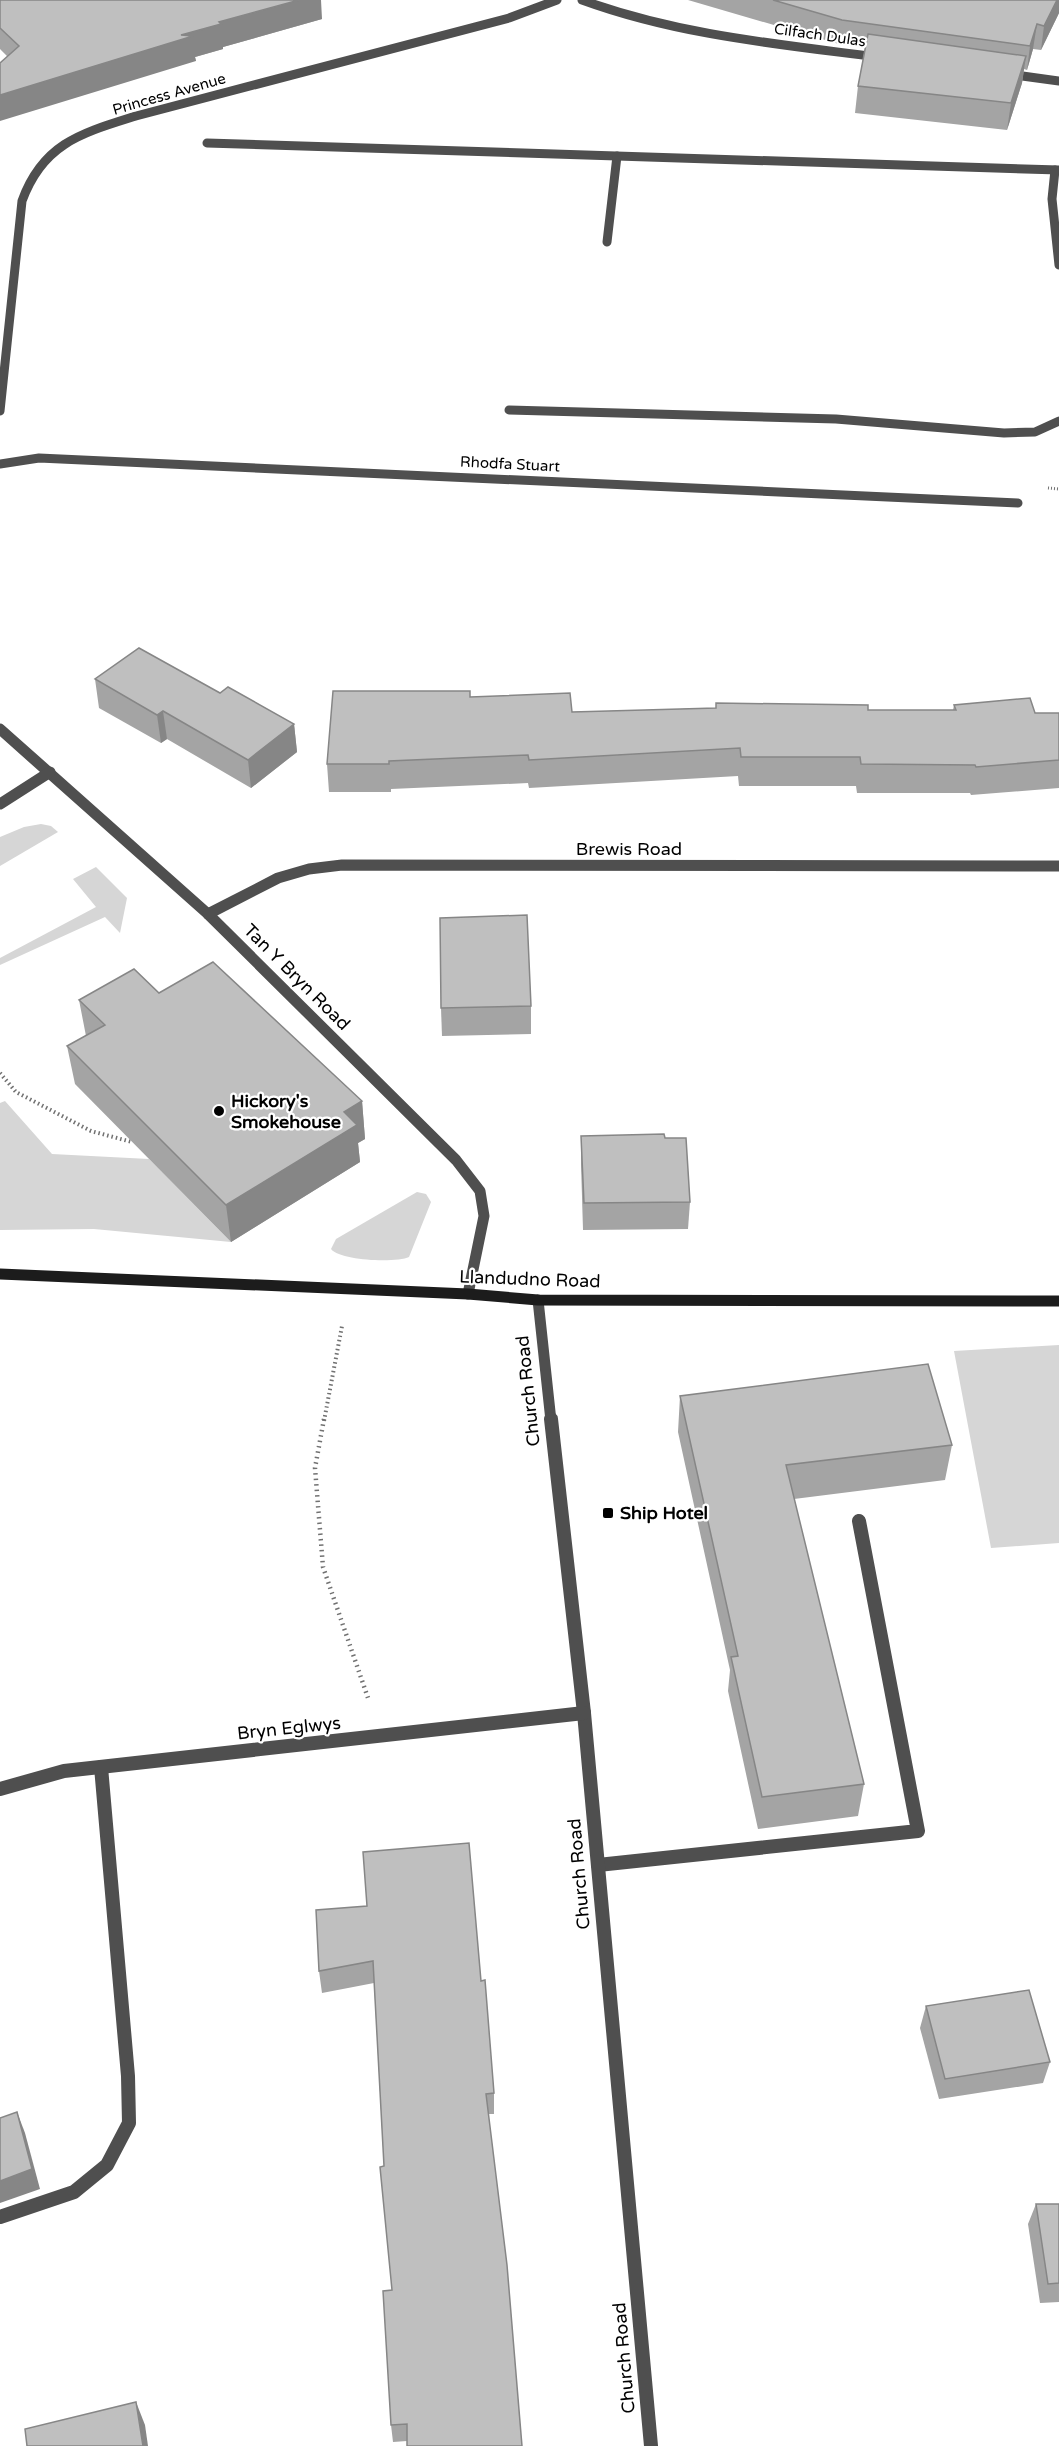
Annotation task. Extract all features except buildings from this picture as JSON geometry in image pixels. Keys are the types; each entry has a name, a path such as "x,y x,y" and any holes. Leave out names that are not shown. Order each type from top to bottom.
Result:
{"main road":[{"name":"Llandudno Road","path":"0,1274 468,1294 538,1300 1059,1301"}],"street":[{"name":"Princess Avenue","path":"0,411 22,201 29,179 50,155 76,136 136,116 509,18 557,0"},
{"name":"Cilfach Dulas","path":"582,0 615,14 658,26 885,58"},
{"path":"1001,73 1059,81"},
{"path":"207,143 1057,170 1052,199 1059,266"},
{"path":"607,242 617,156"},
{"path":"509,410 795,417 908,423 1014,434 1035,432 1059,421"},
{"name":"Rhodfa Stuart","path":"0,464 39,458 1018,503"},
{"name":"Tan Y Bryn Road","path":"0,729 208,914 456,1160 480,1191 484,1216 468,1294"},
{"path":"0,804 50,772"},
{"name":"Brewis Road","path":"208,914 278,878 309,869 342,865 1059,866"},
{"name":"Church Road","path":"538,1300 584,1713 651,2446"},
{"path":"598,1865 918,1831 859,1521"},
{"name":"Bryn Eglwys","path":"0,1789 64,1771 584,1713"},
{"path":"0,2217 74,2192 107,2165 129,2123 128,2076 101,1767"}],"path":[{"path":"0,1073 16,1092 91,1131 132,1142"},
{"path":"349,1289 315,1468 323,1568 381,1736"}],"shaded area":[{"path":"41,824 51,826 58,832 0,866 0,837 24,827"},
{"path":"96,867 127,898 120,933 105,917 0,965 0,958 96,907 73,879"},
{"path":"5,1101 52,1154 149,1159 231,1242 94,1229 0,1230 0,1103"},
{"path":"417,1192 426,1194 431,1202 409,1257 369,1260 346,1256 331,1249 336,1239"},
{"path":"1059,1345 1059,1543 991,1548 954,1351"}],"place":[{"name":"Hickory's Smokehouse","path":"219,1111"},
{"name":"Ship Hotel","path":"608,1513"}]}
